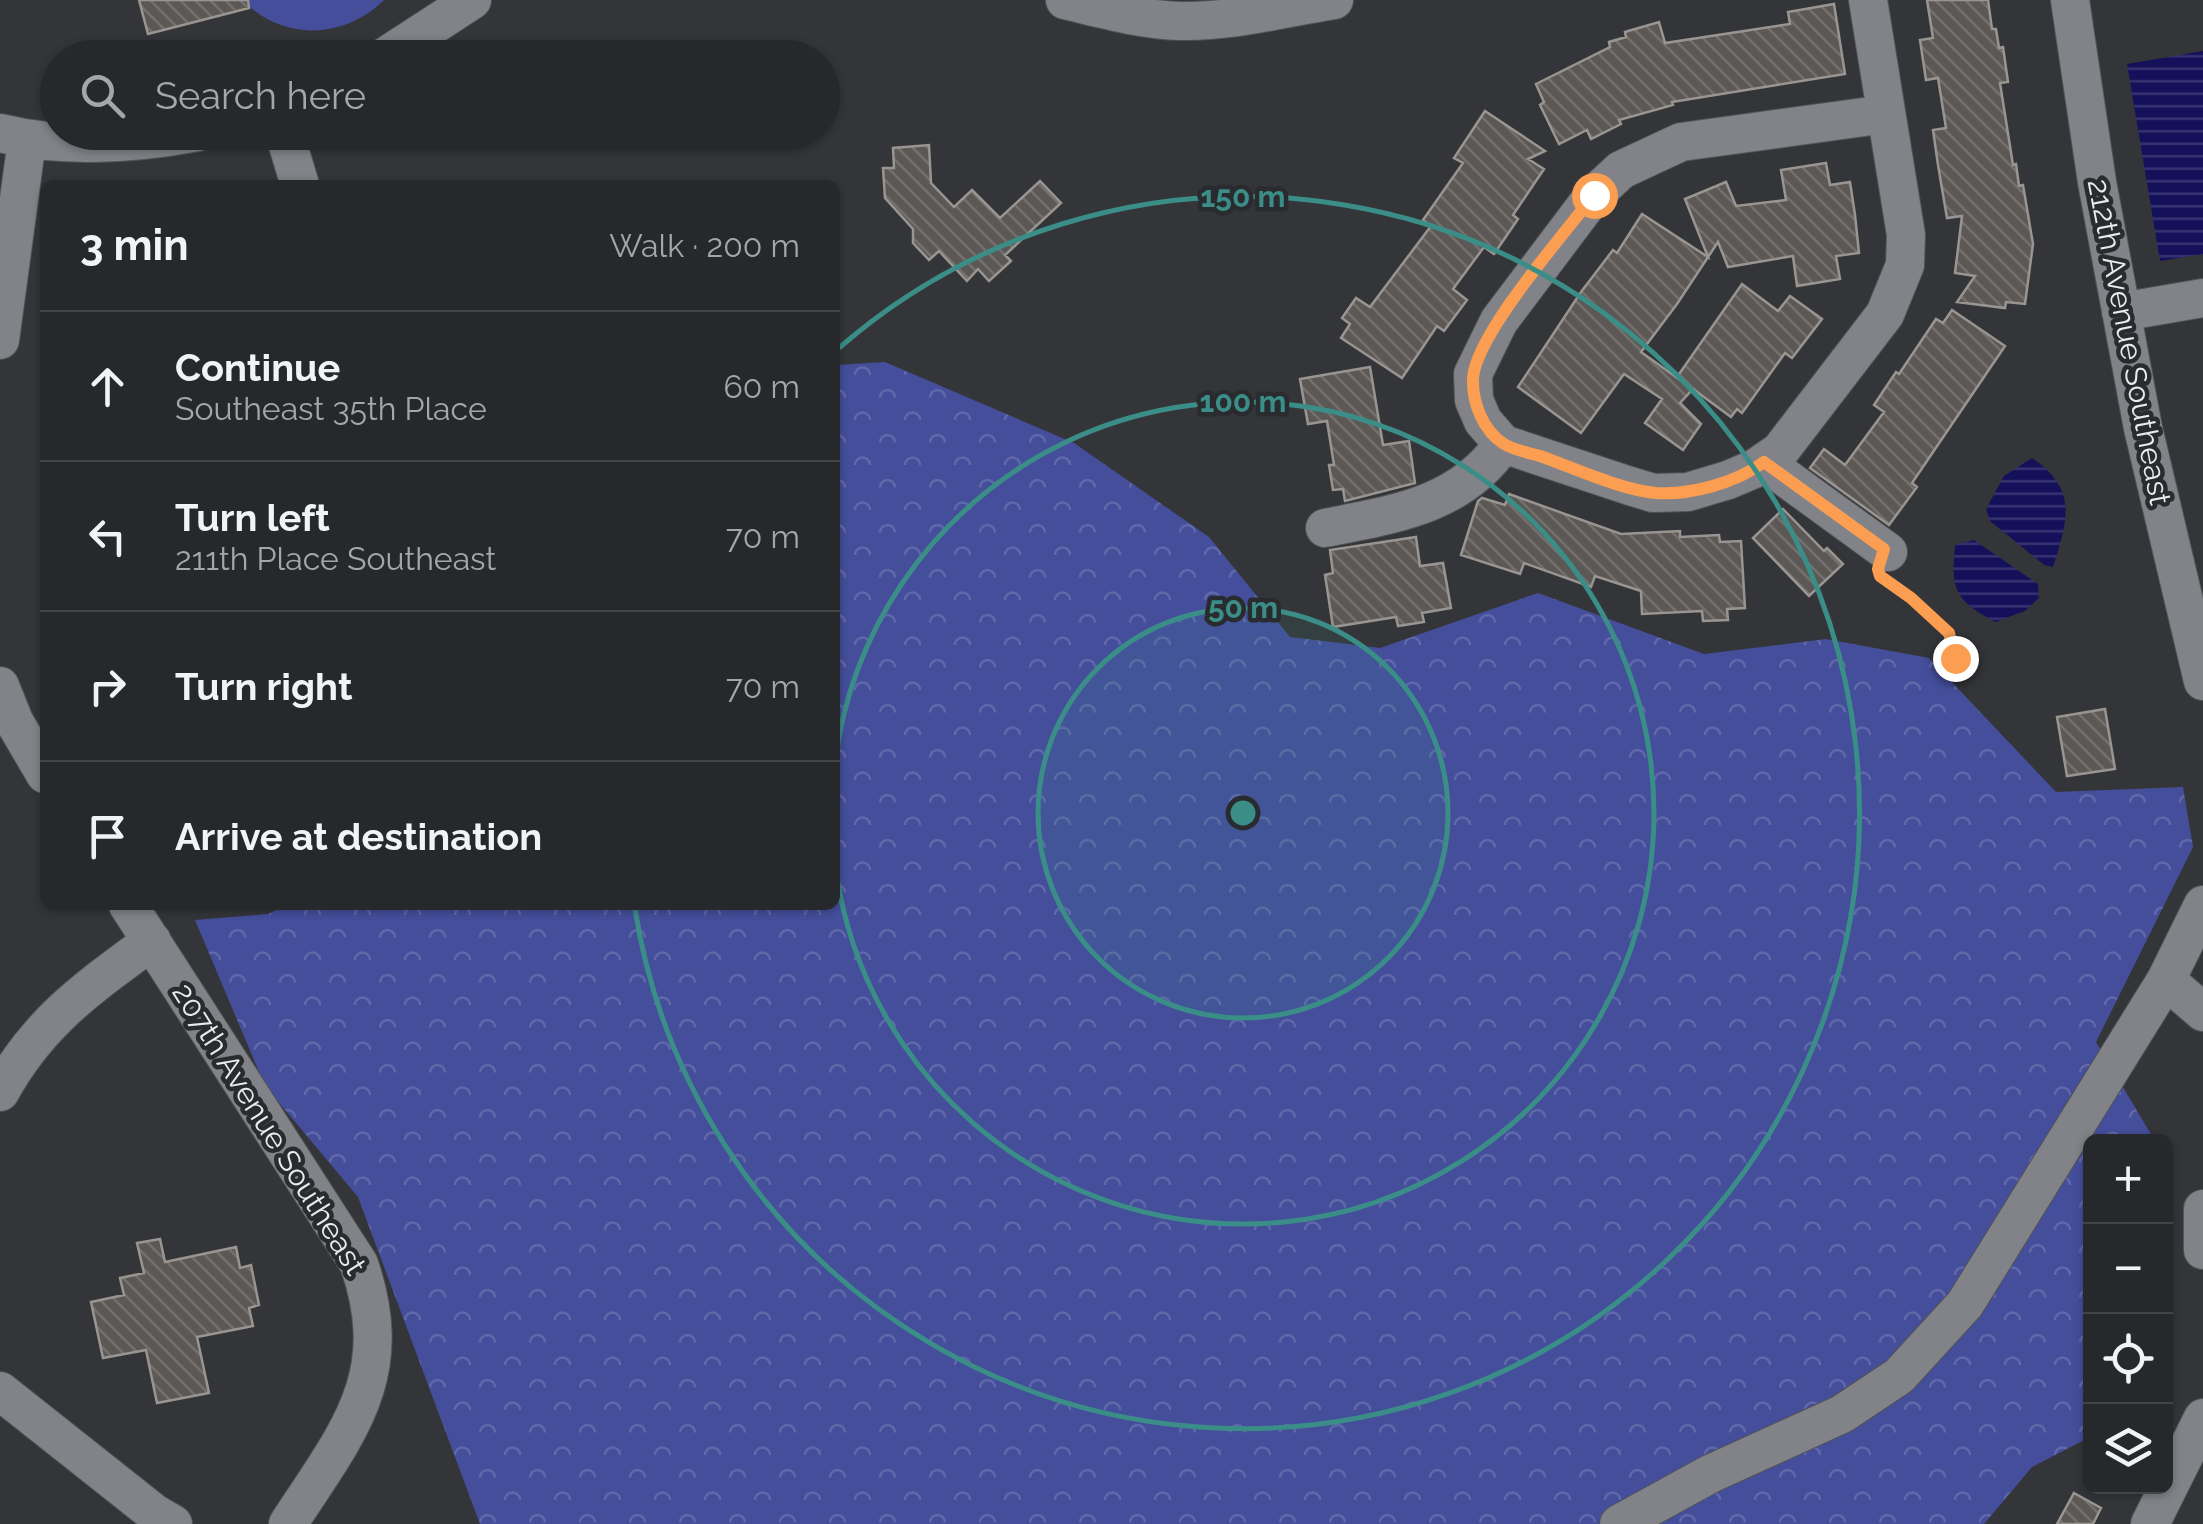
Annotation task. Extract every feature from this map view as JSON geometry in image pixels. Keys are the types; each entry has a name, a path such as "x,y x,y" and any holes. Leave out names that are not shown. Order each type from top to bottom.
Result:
{"street":[{"path":"1066,0 1178,21 1334,0"},
{"path":"1868,0 1906,235 1905,265 1885,314 1780,451 1728,480 1688,492 1654,493 1503,444 1483,421 1474,400 1473,374 1499,321 1594,195 1621,170 1681,142 1886,114"},
{"name":"212th Avenue Southeast","path":"2070,0 2097,182 2143,428 2203,681"},
{"path":"410,40 466,2"},
{"path":"0,340 14,136 40,138"},
{"path":"289,150 298,180"},
{"path":"2121,312 2203,298"},
{"path":"1325,528 1414,510 1450,493 1486,468 1503,444"},
{"path":"1764,462 1886,550"},
{"path":"0,686 40,765"},
{"path":"1619,1524 1710,1474 1842,1414 1899,1376 1965,1304 2166,980 2203,905"},
{"name":"207th Avenue Southeast","path":"131,910 359,1264 370,1295 375,1347 370,1377 337,1448 288,1524"},
{"path":"0,1092 20,1056 73,999 152,941"},
{"path":"2166,980 2203,1012"},
{"path":"2203,1209 2203,1250"},
{"path":"0,1391 154,1513 174,1524"},
{"path":"2150,1524 2203,1418"}],"path":[{"path":"1886,550 1878,569 1880,576 1949,633 1955,658"}],"green space":[{"path":"243,0 384,0 351,22 313,30 276,23"},
{"path":"885,362 1074,443 1209,537 1290,637 1380,648 1538,593 1704,654 1826,639 1929,658 2056,792 2183,787 2193,847 2096,1042 2151,1134 2083,1134 2083,1441 2032,1467 1984,1524 480,1524 358,1197 265,1086 195,920 276,910 840,910 840,365"}],"shaded area":[{"path":"2203,51 2203,254 2160,261 2127,64"},
{"path":"2032,458 2057,481 2063,494 2065,520 2053,567 2044,565 1990,521 1986,509 2004,476"},
{"path":"1974,540 2038,584 2039,598 2025,611 1995,622 1963,600 1955,584 1955,545"}],"building":[{"path":"139,0 248,0 249,8 148,34"},
{"path":"1927,0 1988,0 1992,29 1996,29 1999,48 2003,47 2008,82 2000,83 2013,165 2016,164 2019,186 2023,185 2033,244 2025,304 2006,302 2005,308 1957,302 1975,276 1955,273 1962,216 1947,218 1938,165 1933,130 1946,128 1938,78 1926,80 1920,40 1933,38"},
{"path":"1834,4 1845,74 1672,102 1673,105 1619,120 1621,124 1591,139 1587,130 1559,144 1540,105 1544,102 1536,84 1610,47 1609,42 1626,37 1625,32 1659,22 1665,43 1790,24 1788,12"},
{"path":"1485,111 1545,151 1528,159 1544,169 1513,215 1518,219 1494,254 1484,247 1453,289 1467,300 1444,331 1437,326 1402,378 1341,338 1350,324 1342,318 1356,298 1370,307 1431,226 1423,220 1463,163 1454,158"},
{"path":"929,145 931,183 954,207 972,190 1000,218 1040,181 1061,203 1005,255 1011,261 989,281 978,269 967,281 939,251 929,260 913,243 913,229 885,198 883,168 894,168 893,148"},
{"path":"1826,163 1830,185 1850,182 1855,215 1859,253 1836,256 1840,279 1797,286 1793,256 1728,267 1718,242 1677,304 1641,352 1690,387 1677,377 1742,284 1778,311 1790,296 1822,319 1792,358 1785,353 1742,413 1737,409 1731,417 1693,389 1680,403 1701,424 1683,450 1645,423 1662,399 1624,374 1581,433 1518,387 1581,292 1613,250 1617,253 1642,214 1708,257 1685,199 1726,182 1736,206 1786,200 1781,170"},
{"path":"1952,310 2005,346 1912,483 1917,487 1889,525 1810,468 1824,449 1845,465 1884,412 1874,405 1896,372 1899,374 1936,319 1943,323"},
{"path":"1370,367 1383,445 1409,441 1415,483 1345,501 1343,489 1333,490 1329,465 1334,465 1327,421 1308,424 1300,379"},
{"path":"1509,494 1621,534 1680,531 1680,537 1719,535 1720,542 1741,541 1745,608 1727,609 1728,620 1703,621 1702,611 1642,614 1641,591 1595,576 1591,587 1524,563 1520,574 1461,555 1478,501 1482,498 1505,505"},
{"path":"1783,509 1824,551 1827,548 1843,564 1809,596 1753,538"},
{"path":"1416,537 1420,566 1443,563 1451,608 1422,613 1424,622 1398,626 1396,617 1333,627 1325,575 1333,573 1330,550"},
{"path":"2105,709 2115,769 2067,776 2057,717"},
{"path":"160,1239 165,1262 236,1247 240,1268 251,1265 259,1305 249,1308 253,1326 197,1337 209,1393 157,1403 146,1350 103,1358 91,1302 124,1295 120,1278 144,1273 137,1243"},
{"path":"2074,1493 2101,1508 2093,1524 2057,1524"}],"route":[{"path":"1594,195 1499,321 1483,351 1473,374 1474,400 1483,421 1503,444 1654,493 1688,492 1728,480 1764,462 1884,549 1879,561 1880,576 1949,633 1955,658"}]}
